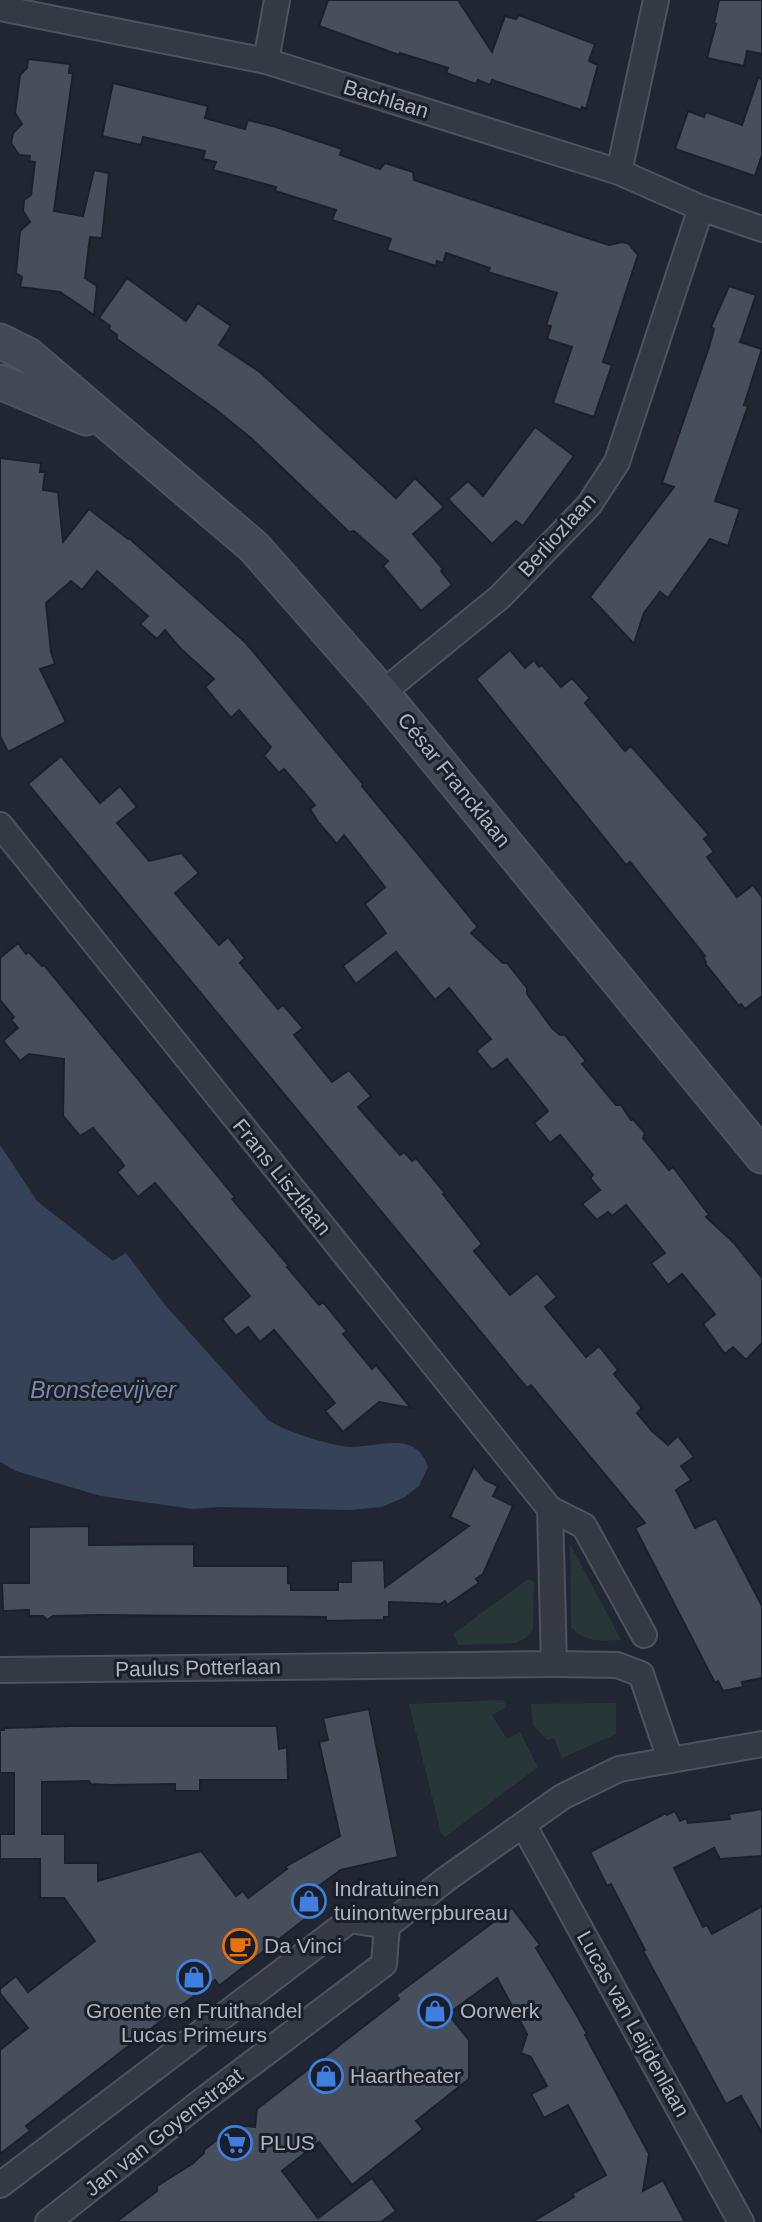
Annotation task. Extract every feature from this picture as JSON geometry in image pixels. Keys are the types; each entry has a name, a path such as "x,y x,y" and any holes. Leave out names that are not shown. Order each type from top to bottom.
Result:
{"main road":[{"name":"César Francklaan","path":"0,341 28,355 254,547 382,693 762,1156"},
{"name":"César Francklaan","path":"0,382 118,432"}],"street":[{"path":"266,61 277,0"},
{"path":"620,173 656,0"},
{"name":"Bachlaan","path":"0,8 266,61 620,173 701,208 762,229"},
{"name":"Berliozlaan","path":"382,693 500,597 589,505 617,462 701,208"},
{"name":"Frans Lisztlaan","path":"5,839 550,1509"},
{"path":"554,1664 550,1509 584,1527 644,1635"},
{"name":"Paulus Potterlaan","path":"0,1670 617,1665 640,1674 670,1759"},
{"path":"0,2185 350,1920 394,1920 562,1797 619,1769 762,1744"},
{"name":"Lucas van Leijdenlaan","path":"524,1826 741,2222"},
{"name":"Jan van Goyenstraat","path":"48,2222 202,2101 384,1964 394,1920"}],"shaded area":[{"path":"570,1544 621,1640 600,1641 588,1638 571,1627"},
{"path":"528,1579 534,1582 533,1630 526,1638 516,1643 459,1645 453,1634"},
{"path":"503,1700 507,1707 492,1715 507,1739 520,1732 538,1767 445,1837 441,1833 409,1704"},
{"path":"616,1703 616,1734 562,1758 554,1738 547,1740 533,1725 531,1704"}],"water":[{"name":"Bronsteevijver","path":"0,1145 37,1201 113,1261 126,1253 165,1305 268,1420 296,1433 342,1446 406,1444 415,1448 428,1467 419,1486 405,1497 382,1507 349,1510 220,1507 193,1509 101,1496 16,1471 0,1462"}],"building":[{"path":"328,0 458,0 492,52 505,16 516,19 519,15 595,44 589,61 598,65 586,109 582,107 581,110 492,80 490,85 478,80 476,84 446,73 448,68 400,53 399,55 319,26"},
{"path":"719,0 762,0 762,54 747,51 744,66 707,58"},
{"path":"28,59 70,64 69,73 73,73 54,211 83,216 94,170 109,173 102,238 90,237 85,278 97,286 94,315 60,292 20,287 22,277 16,273 20,231 30,222 23,211 24,200 31,195 35,162 29,161 30,156 19,155 11,143 13,133 22,124 15,113 20,75 27,68"},
{"path":"758,78 762,79 762,155 755,176 675,149 688,111 704,117 706,112 742,125"},
{"path":"113,83 208,106 205,118 245,129 248,120 276,127 342,149 340,155 380,169 385,163 413,172 414,180 609,245 623,242 629,244 638,255 603,362 612,365 594,417 553,403 572,347 547,339 551,326 546,325 557,293 488,272 490,268 446,253 443,263 437,261 436,266 387,250 391,239 332,220 336,210 275,191 276,187 213,170 216,162 203,159 205,151 143,137 141,145 102,136"},
{"path":"127,278 186,321 198,303 231,326 219,345 260,372 396,498 415,478 444,507 413,534 443,569 441,571 452,585 421,611 383,566 388,561 354,531 349,532 251,438 117,339 117,335 109,329 110,326 99,318"},
{"path":"729,286 756,295 740,342 762,349 744,405 748,406 715,501 740,509 728,546 710,539 668,598 660,592 644,613 634,644 590,597 674,487 662,483 709,347 714,329 711,327"},
{"path":"535,427 574,456 523,526 516,521 492,544 448,499 468,481 483,496"},
{"path":"0,458 41,463 40,472 45,472 43,490 58,492 63,542 89,509 129,538 246,643 363,784 478,927 471,933 503,963 507,963 527,988 527,994 552,1028 560,1035 565,1035 586,1061 582,1064 616,1105 621,1105 631,1120 645,1133 643,1138 669,1170 673,1167 709,1215 706,1217 734,1243 762,1278 762,1343 746,1360 733,1347 725,1354 703,1324 715,1314 682,1274 668,1285 651,1263 665,1253 626,1205 612,1216 608,1212 597,1220 582,1204 600,1190 590,1178 593,1175 560,1135 550,1143 534,1123 548,1111 507,1059 492,1070 476,1051 491,1039 449,988 435,1000 396,952 356,984 343,966 386,933 365,904 385,887 344,835 337,844 318,822 310,809 315,805 284,769 279,773 264,756 271,747 239,710 231,718 205,687 214,679 180,648 165,630 157,639 140,624 148,616 97,571 82,590 71,581 46,603 51,652 55,664 40,669 66,722 8,752 0,736"},
{"path":"510,650 525,668 534,660 539,667 542,665 561,687 572,678 590,698 585,703 625,751 631,746 709,835 704,839 714,852 707,857 737,897 753,885 762,897 762,996 745,1009 741,1004 739,1006 705,963 705,956 630,862 626,865 476,679"},
{"path":"61,756 100,803 120,786 137,807 117,823 149,861 182,853 199,873 175,893 219,945 228,937 245,958 240,963 278,1009 283,1005 303,1028 294,1035 332,1082 349,1070 371,1096 358,1107 400,1155 404,1152 412,1161 416,1158 445,1193 443,1194 482,1244 474,1251 510,1295 537,1273 557,1297 545,1307 586,1357 599,1346 618,1370 614,1374 642,1408 637,1413 652,1431 668,1445 678,1436 694,1457 681,1466 691,1480 676,1490 695,1528 716,1518 762,1606 762,1678 742,1682 743,1687 723,1691 718,1681 715,1683 635,1528 645,1523 531,1385 527,1388 28,784"},
{"path":"18,943 26,954 29,952 44,965 235,1197 232,1199 289,1266 287,1267 319,1305 323,1302 347,1331 343,1334 372,1369 376,1365 411,1408 379,1402 343,1432 325,1411 335,1403 274,1330 260,1342 248,1327 236,1336 222,1319 250,1296 155,1183 138,1197 117,1172 124,1166 93,1128 80,1136 63,1116 64,1059 29,1054 20,1061 3,1041 18,1028 11,1020 14,1017 0,1000 0,958"},
{"path":"474,1466 485,1480 498,1486 493,1496 513,1506 483,1574 476,1579 479,1583 447,1605 445,1601 441,1604 389,1602 389,1617 384,1617 384,1620 326,1621 326,1617 99,1615 53,1616 47,1620 43,1616 29,1616 29,1610 3,1611 2,1583 29,1583 29,1527 89,1526 89,1545 194,1544 194,1566 288,1566 288,1583 291,1584 291,1590 338,1590 338,1582 351,1582 351,1561 384,1560 385,1587 469,1526 450,1517"},
{"path":"369,1709 398,1857 341,1870 312,1891 323,1905 219,1986 215,1980 144,2034 26,2126 30,2131 0,2154 0,2050 28,2028 0,1993 0,1989 16,1976 28,1992 95,1941 64,1898 40,1898 40,1859 0,1859 0,1834 14,1834 14,1773 0,1773 0,1730 71,1726 277,1726 279,1749 287,1747 288,1780 200,1780 200,1791 175,1791 175,1784 42,1782 42,1834 65,1834 65,1863 98,1863 98,1881 201,1851 236,1896 243,1891 248,1898 287,1869 285,1867 340,1836 319,1742 328,1740 323,1718"},
{"path":"762,1809 762,1856 720,1859 714,1848 674,1868 703,1927 707,1925 712,1934 762,1906 762,2133 741,2096 726,2104 643,1951 645,1950 611,1884 607,1886 590,1852 666,1813 667,1815 675,1811 680,1821 686,1818 688,1823 730,1819 729,1814"},
{"path":"512,1908 540,1945 536,1948 587,2034 585,2035 649,2154 643,2191 663,2180 685,2222 532,2222 574,2197 572,2194 606,2175 568,2105 544,2118 531,2094 547,2086 531,2057 521,2053 527,2034 497,1978 448,2014 469,2040 469,2079 416,2121 423,2129 352,2185 319,2142 282,2171 318,2218 372,2178 396,2211 381,2222 116,2222 157,2191 157,2186 192,2164 204,2150 236,2125 255,2127 257,2109 399,1999 396,1995"}],"place":[{"name":"Indratuinen tuinontwerpbureau","path":"309,1901"},
{"name":"Da Vinci","path":"240,1946"},
{"name":"Groente en Fruithandel Lucas Primeurs","path":"194,1977"},
{"name":"Oorwerk","path":"435,2011"},
{"name":"Haartheater","path":"326,2076"},
{"name":"PLUS","path":"235,2143"}]}
